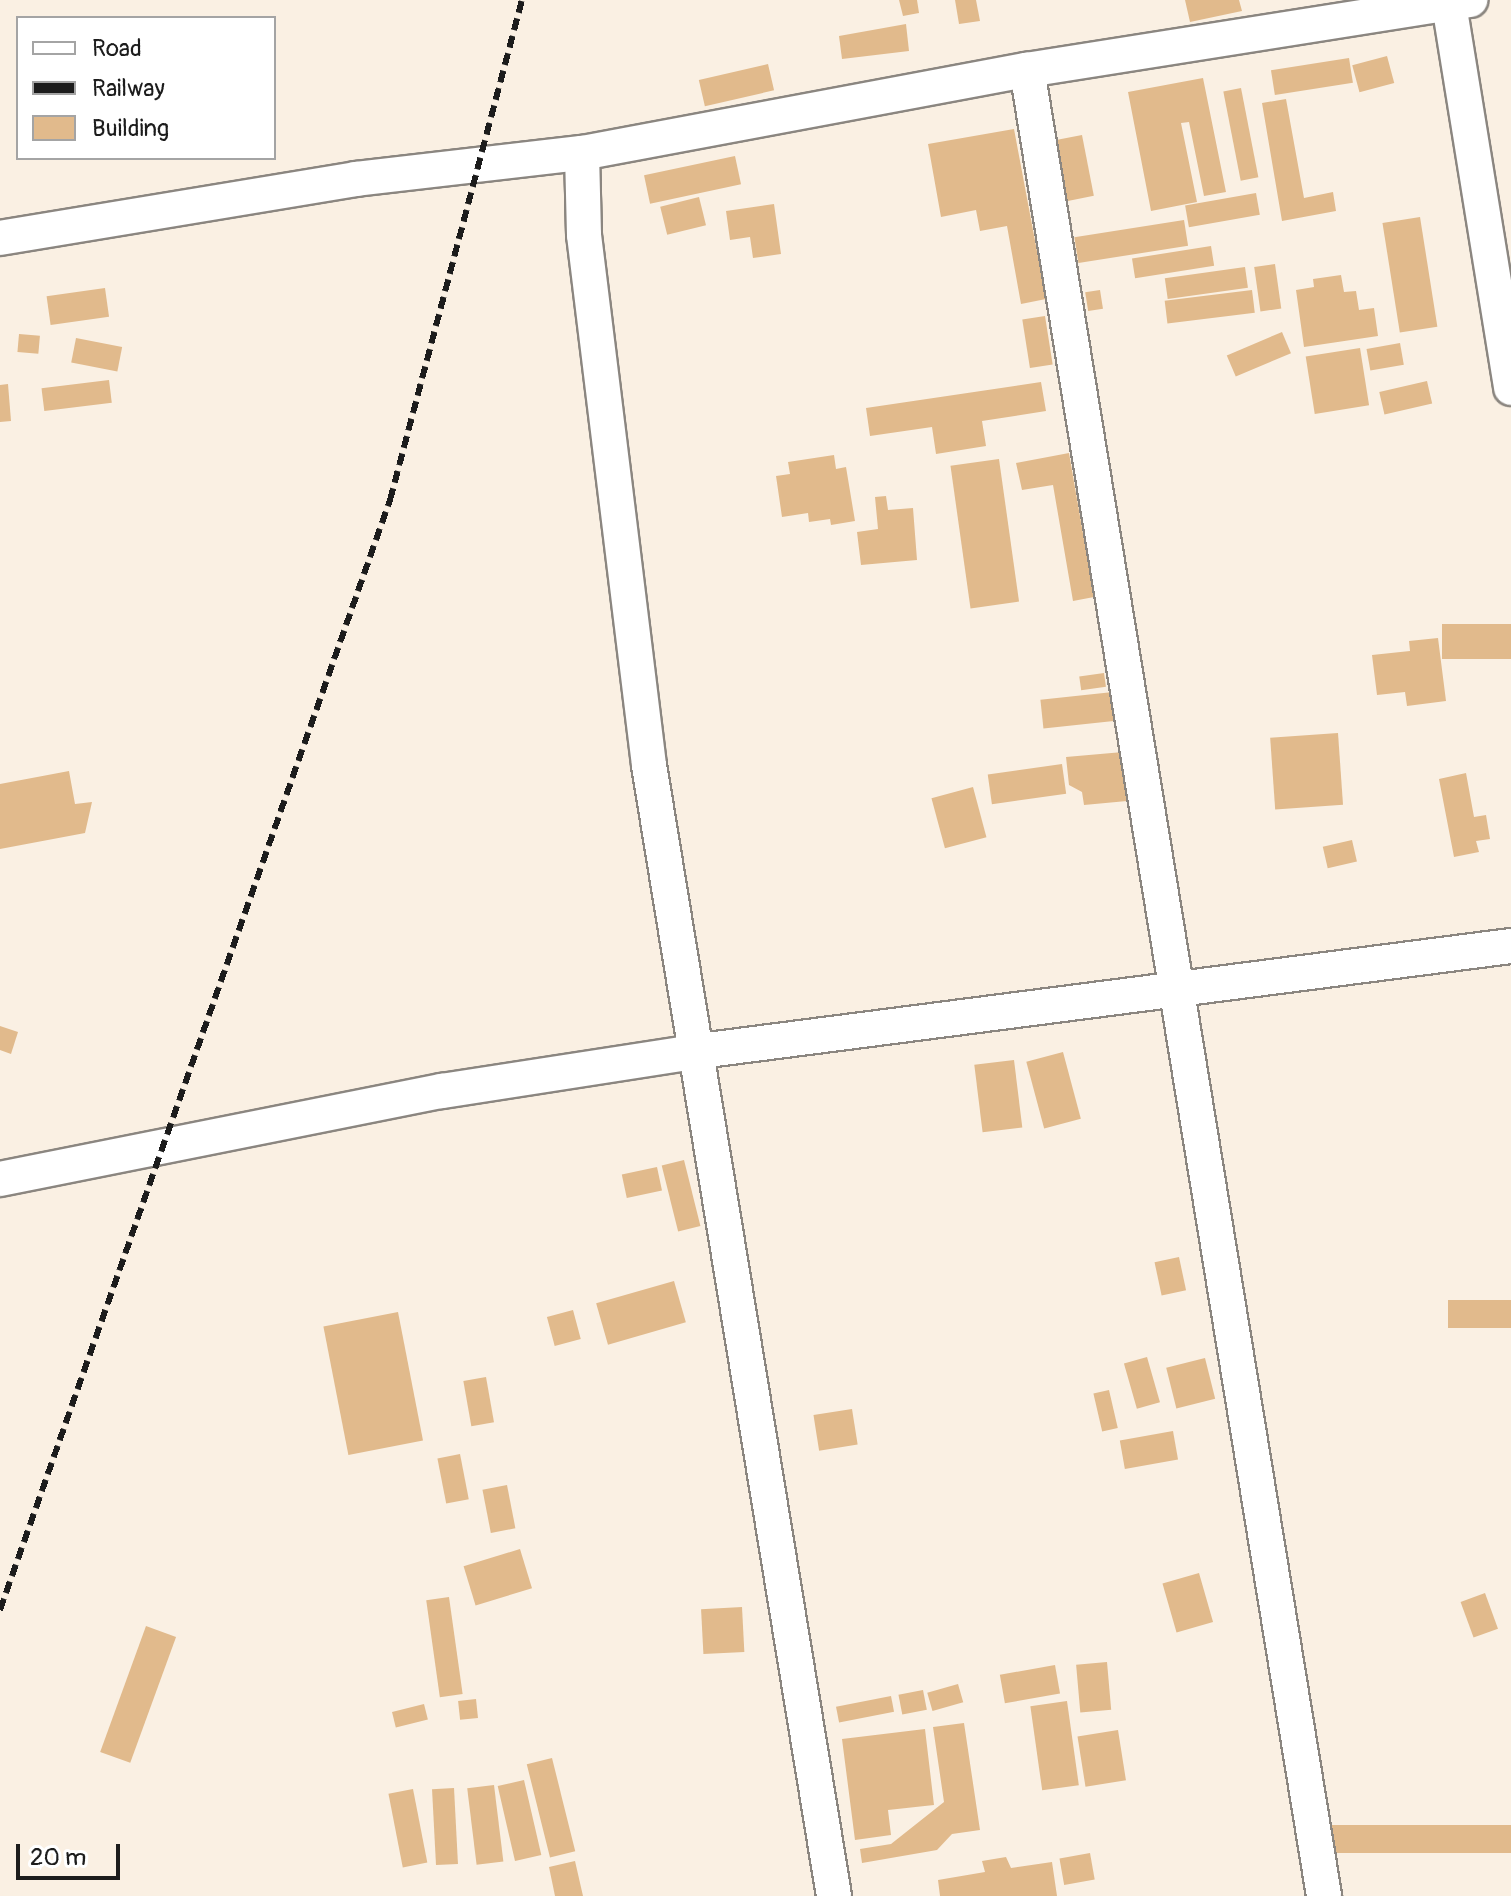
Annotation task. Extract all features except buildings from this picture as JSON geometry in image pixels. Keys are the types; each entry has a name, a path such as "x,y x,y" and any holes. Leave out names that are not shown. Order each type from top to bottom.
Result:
{"street":[{"path":"0,238 356,179 582,153 1027,70 1460,2 1511,388"},
{"path":"1027,70 1324,1896"},
{"path":"582,153 584,235 649,765 700,1051 834,1896"},
{"path":"0,1179 442,1091 700,1051 1175,992 1511,946"}],"railway":[{"path":"0,1610 390,500 522,0"}]}
